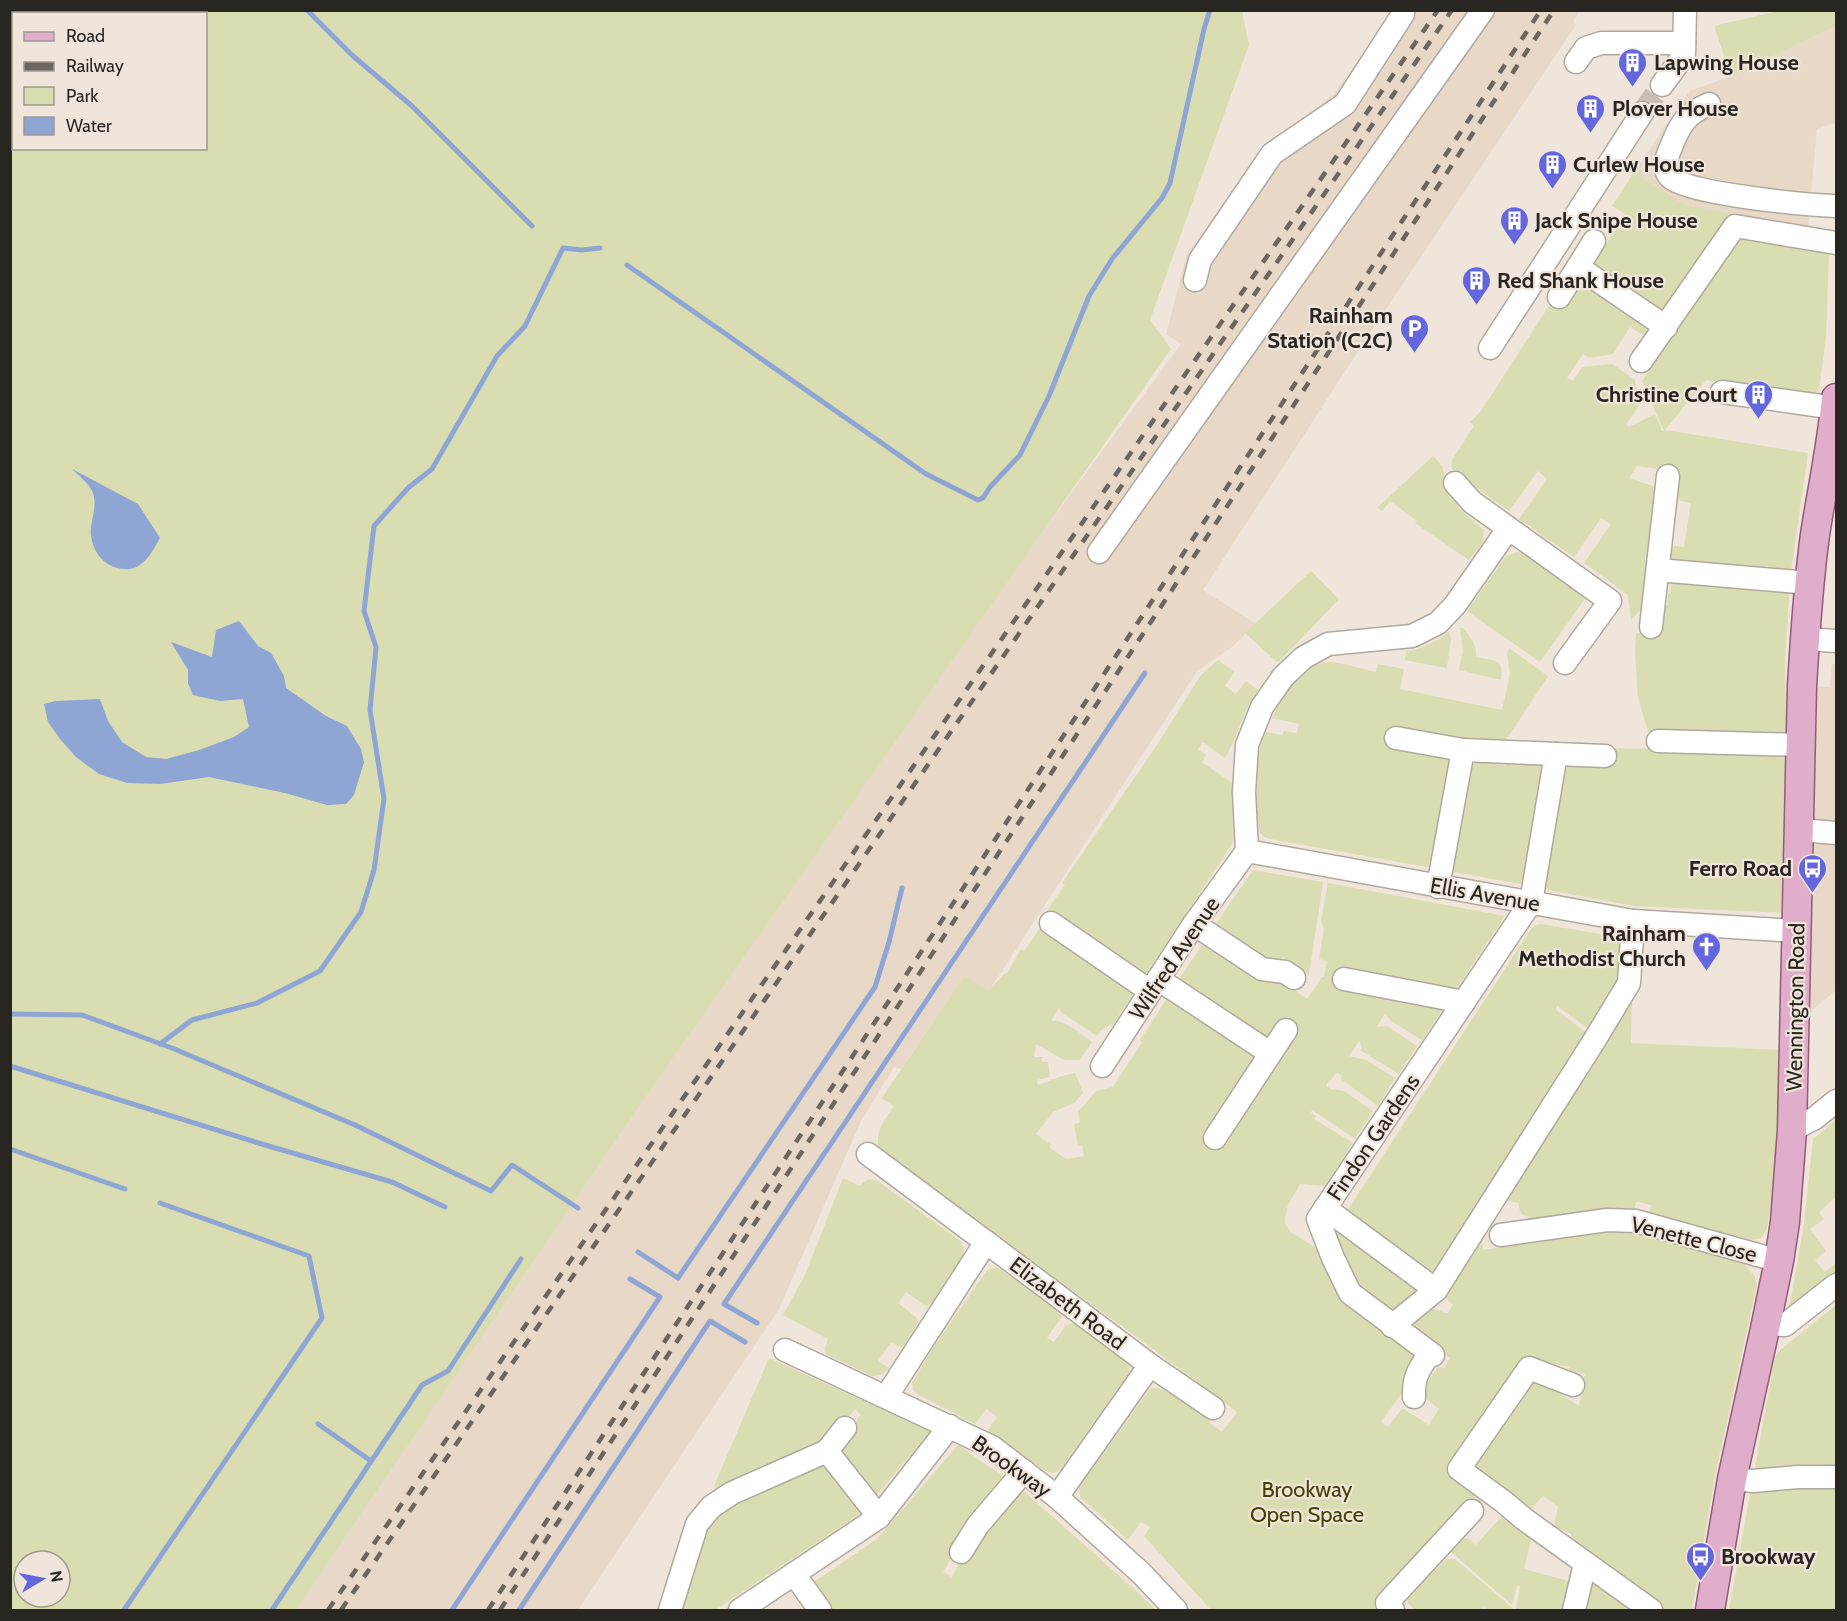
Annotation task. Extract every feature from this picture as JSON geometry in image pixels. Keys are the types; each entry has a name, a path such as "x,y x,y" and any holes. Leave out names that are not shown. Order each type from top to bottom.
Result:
{"main road":[{"name":"Wennington Road","path":"1710,1611 1732,1479 1779,1261 1785,1222 1792,1130 1805,639 1809,583 1836,403"}],"street":[{"path":"1195,280 1200,260 1272,154 1345,104 1403,14 1403,10"},
{"path":"1100,552 1483,10"},
{"path":"1662,85 1684,55 1685,10"},
{"path":"1576,62 1586,48 1600,43 1684,44"},
{"path":"1709,104 1684,120 1677,131 1666,159 1666,169 1670,177 1685,184 1741,197 1836,206"},
{"path":"1490,348 1642,114"},
{"path":"1641,361 1736,226 1836,243"},
{"path":"1559,297 1594,242"},
{"path":"1578,267 1666,327"},
{"path":"1722,392 1836,403"},
{"path":"1651,627 1668,476"},
{"path":"1455,483 1472,501 1508,529 1610,600 1565,663"},
{"path":"1247,851 1244,792 1247,745 1262,706 1282,677 1303,658 1328,644 1412,636 1438,623 1455,605 1508,529"},
{"path":"1658,570 1809,583"},
{"path":"1805,639 1836,641"},
{"path":"1396,738 1462,750 1605,756"},
{"path":"1658,741 1801,745"},
{"path":"1438,886 1462,750"},
{"path":"1531,902 1556,754"},
{"path":"1800,830 1836,833"},
{"name":"Ellis Avenue","path":"1247,851 1633,921 1797,931"},
{"name":"Wilfred Avenue","path":"1102,1066 1194,924 1247,851"},
{"name":"Findon Gardens","path":"1414,1397 1413,1386 1416,1374 1432,1354 1350,1293 1318,1219 1531,902"},
{"path":"1392,1326 1436,1290 1629,983 1633,921"},
{"path":"1051,923 1270,1053"},
{"path":"1194,924 1262,969 1285,972 1294,978"},
{"path":"1344,979 1464,1002"},
{"path":"1215,1138 1286,1030"},
{"path":"1792,1130 1815,1118 1836,1101"},
{"name":"Elizabeth Road","path":"868,1154 1150,1365 1213,1408"},
{"path":"1325,1208 1436,1290"},
{"name":"Venette Close","path":"1501,1235 1607,1220 1635,1221 1779,1261"},
{"name":"Elizabeth Road","path":"886,1397 986,1242"},
{"path":"1766,1324 1785,1325 1836,1285"},
{"name":"Brookway","path":"785,1350 992,1447 1057,1497 1141,1573 1176,1611"},
{"path":"1057,1497 1150,1365"},
{"path":"1573,1385 1530,1368 1459,1469 1651,1611"},
{"path":"740,1611 879,1517 950,1426"},
{"path":"670,1611 697,1524 705,1513 732,1493 827,1451 845,1428"},
{"path":"827,1451 879,1517"},
{"path":"961,1552 978,1525 1024,1471"},
{"path":"1732,1479 1753,1481 1798,1477 1836,1477"},
{"path":"1393,1611 1387,1603 1472,1511"},
{"path":"1574,1611 1585,1564"},
{"path":"794,1574 820,1611"}],"shaded area":[{"path":"1391,11 1580,11 1573,21 1576,25 1372,330 1203,590 1256,624 1232,647 1197,671 989,991 964,976 901,1069 894,1067 861,1121 779,1309 578,1610 296,1610 638,1108 1030,549 1181,344 1166,334 1187,254 1258,155 1332,96 1387,22"},
{"path":"1836,26 1835,123 1817,129 1808,227 1685,205 1634,172 1690,91 1731,76"},
{"path":"1832,664 1836,664 1836,990 1794,1025 1802,686 1830,687"}],"green space":[{"path":"1782,10 1836,11 1836,26 1731,76 1714,26"},
{"path":"11,11 1242,11 1249,45 1150,320 1171,349 638,1108 296,1610 11,1610"},
{"path":"1634,172 1685,205 1730,213 1659,318 1581,266 1600,240 1606,244 1625,214 1612,206"},
{"path":"1740,238 1829,254 1826,337 1818,397 1706,380 1665,430 1808,453 1790,578 1663,560 1665,545 1684,547 1691,503 1681,501 1671,492 1675,471 1637,466 1629,478 1659,488 1648,602 1631,620 1628,595 1584,563 1611,524 1601,518 1574,557 1519,519 1547,479 1538,471 1509,511 1455,473 1451,467 1452,460 1474,426 1470,422 1481,411 1554,298 1579,273 1655,323 1646,337 1630,327 1613,354 1590,358 1583,354 1567,378 1573,381 1582,367 1612,364 1635,380 1639,405 1626,425 1629,427 1655,414 1664,431 1642,381"},
{"path":"1433,456 1442,466 1445,478 1462,499 1457,507 1484,530 1483,542 1469,560 1415,523 1417,521 1390,501 1382,511 1377,508"},
{"path":"1518,552 1524,553 1586,597 1540,662 1467,611 1506,556"},
{"path":"1311,571 1339,599 1278,663 1245,633"},
{"path":"1672,576 1790,585 1785,661 1786,736 1648,731 1638,698 1636,633 1658,635 1663,605 1668,605"},
{"path":"1460,628 1463,628 1472,641 1476,657 1496,661 1499,664 1502,673 1501,680 1459,670 1463,651"},
{"path":"1449,632 1451,639 1447,668 1405,660 1406,652 1429,644"},
{"path":"1509,648 1548,676 1502,746 1390,733 1388,748 1458,756 1438,869 1270,839 1264,837 1260,832 1256,807 1256,781 1262,744 1266,732 1282,735 1284,731 1297,733 1299,724 1272,718 1281,701 1302,674 1320,664 1330,662 1376,672 1378,664 1404,669 1400,689 1502,710 1510,674 1507,653"},
{"path":"1218,660 1234,672 1225,686 1236,694 1246,681 1258,690 1225,758 1203,742 1198,749 1206,755 1202,762 1232,783 1233,840 1141,982 1044,915 1065,885 1062,883 1155,748 1201,675"},
{"path":"1611,748 1786,752 1783,913 1633,906 1537,888 1558,767"},
{"path":"1508,756 1551,764 1531,886 1443,870 1464,758 1506,766"},
{"path":"1253,870 1323,882 1309,975 1282,957 1277,963 1211,931"},
{"name":"Brookway Open Space","path":"1328,883 1505,916 1422,1040 1391,1021 1385,1013 1377,1027 1387,1026 1417,1046 1399,1074 1360,1050 1362,1047 1359,1041 1349,1056 1366,1060 1395,1078 1378,1106 1341,1079 1342,1076 1337,1072 1329,1080 1326,1086 1344,1091 1373,1111 1355,1139 1312,1110 1311,1113 1316,1116 1314,1119 1353,1143 1326,1186 1300,1184 1288,1205 1285,1224 1291,1232 1321,1251 1338,1294 1344,1303 1424,1362 1381,1422 1388,1427 1404,1409 1429,1425 1439,1409 1422,1395 1422,1390 1438,1367 1444,1368 1450,1358 1415,1333 1415,1321 1424,1305 1448,1313 1453,1305 1440,1293 1481,1224 1483,1250 1618,1229 1733,1260 1745,1265 1755,1277 1757,1285 1715,1476 1692,1610 1665,1610 1570,1542 1571,1534 1554,1526 1558,1507 1543,1496 1529,1511 1467,1465 1533,1376 1579,1406 1585,1374 1569,1370 1569,1367 1524,1357 1445,1469 1478,1494 1375,1603 1381,1610 1211,1610 1144,1536 1150,1527 1141,1522 1128,1540 1080,1497 1079,1487 1151,1388 1164,1390 1184,1400 1209,1418 1210,1423 1222,1432 1237,1412 880,1149 879,1132 894,1107 882,1098 964,976 989,990 1007,973 1021,949 1024,951 1045,921 1138,986 1114,1023 1100,1031 1097,1036 1062,1013 1059,1008 1051,1021 1062,1022 1092,1042 1080,1060 1064,1060 1036,1044 1034,1057 1042,1057 1042,1062 1048,1062 1050,1077 1037,1080 1038,1085 1075,1073 1083,1093 1074,1103 1053,1112 1036,1134 1066,1159 1084,1156 1082,1145 1078,1146 1074,1124 1080,1123 1078,1112 1096,1091 1113,1087 1172,991 1269,1049 1175,985 1208,936 1307,999 1324,977 1327,961 1319,959 1324,930 1321,921"},
{"path":"1541,924 1624,938 1626,982 1593,1032 1557,1006 1556,1010 1591,1036 1562,1070 1436,1282 1343,1217 1531,929"},
{"path":"1632,998 1631,1043 1779,1050 1776,1164 1767,1229 1761,1238 1751,1240 1649,1214 1651,1205 1638,1202 1634,1210 1600,1209 1531,1218 1521,1214 1518,1203 1497,1198"},
{"path":"1836,1120 1836,1197 1819,1212 1824,1219 1810,1229 1826,1251 1815,1260 1825,1272 1836,1263 1836,1272 1789,1310 1804,1224 1813,1139"},
{"path":"843,1178 860,1186 868,1180 878,1181 960,1241 964,1248 963,1255 932,1303 926,1306 906,1292 898,1303 917,1318 918,1323 902,1348 891,1342 878,1361 889,1368 877,1376 872,1376 826,1354 828,1339 783,1315 805,1275"},
{"path":"1338,1223 1429,1290 1422,1297 1388,1313 1357,1291 1334,1231"},
{"path":"997,1267 1063,1315 1047,1338 1054,1342 1066,1325 1075,1323 1123,1358 1130,1367 1128,1374 1060,1470 1053,1473 1047,1472 987,1432 997,1417 986,1409 975,1424 913,1390 912,1383 933,1348 987,1270"},
{"path":"1836,1305 1836,1610 1729,1610 1775,1357 1778,1352"},
{"path":"769,1358 931,1431 873,1499 832,1450 861,1415 855,1409 821,1451 763,1478 749,1471 743,1484 723,1492 714,1486"},
{"path":"958,1445 1011,1482 964,1538 943,1572 952,1577 962,1558 1018,1486 1156,1610 825,1610 808,1586 877,1539"},
{"path":"821,1460 866,1510 715,1610 676,1610 711,1514"},
{"path":"1501,1517 1508,1522 1512,1517 1533,1532 1524,1569 1576,1583 1569,1610 1515,1610 1520,1587 1517,1585 1512,1605 1450,1551 1464,1538 1470,1539 1476,1545"},
{"path":"1447,1559 1455,1559 1515,1610 1488,1610 1484,1607 1480,1610 1415,1610 1408,1603 1407,1596"},
{"path":"1589,1574 1638,1610 1579,1610"}],"water":[{"path":"72,469 138,504 160,538 142,564 131,569 117,568 106,563 98,554 91,535 94,495"},
{"path":"239,621 258,646 271,653 284,676 286,688 326,716 347,726 361,749 364,762 354,795 346,804 327,805 285,793 209,777 160,784 127,783 99,774 76,757 48,722 44,704 55,701 100,699 108,721 122,742 146,757 166,759 234,737 249,727 243,699 220,701 193,695 188,683 188,670 171,642 212,657 216,630"}],"waterway":[{"path":"627,265 926,474 978,500 983,498 990,487 1020,455 1049,396 1089,296 1112,259 1162,198 1170,183 1210,10"},
{"path":"308,11 353,56 412,106 532,226"},
{"path":"160,1044 192,1020 257,1003 320,971 361,912 374,870 384,799 370,710 376,647 364,611 374,526 408,488 432,469 497,356 525,326 563,248 582,250 600,248"},
{"path":"757,1323 724,1304 1145,673"},
{"path":"638,1252 678,1278 875,987 902,888"},
{"path":"10,1014 82,1015 172,1048 355,1125 491,1191 512,1165 578,1208"},
{"path":"10,1066 392,1182 445,1207"},
{"path":"10,1149 125,1189"},
{"path":"124,1610 322,1318 309,1256 160,1203"},
{"path":"272,1610 422,1385 448,1371 521,1259"},
{"path":"452,1610 660,1297 630,1279"},
{"path":"519,1610 710,1321 745,1342"},
{"path":"318,1424 371,1461"}],"tunnel":[{"path":"1642,113 1662,85"}],"railway":[{"path":"328,1610 1438,10"},
{"path":"341,1610 1452,10"},
{"path":"488,1610 1541,10"},
{"path":"500,1610 1554,10"}],"place":[{"name":"Lapwing House","path":"1633,88"},
{"name":"Plover House","path":"1591,134"},
{"name":"Curlew House","path":"1552,190"},
{"name":"Jack Snipe House","path":"1514,246"},
{"name":"Red Shank House","path":"1476,306"},
{"name":"Rainham Station (C2C)","path":"1414,354"},
{"name":"Christine Court","path":"1758,420"},
{"name":"Ferro Road","path":"1813,894"},
{"name":"Rainham Methodist Church","path":"1707,972"},
{"name":"Brookway","path":"1700,1582"}]}
